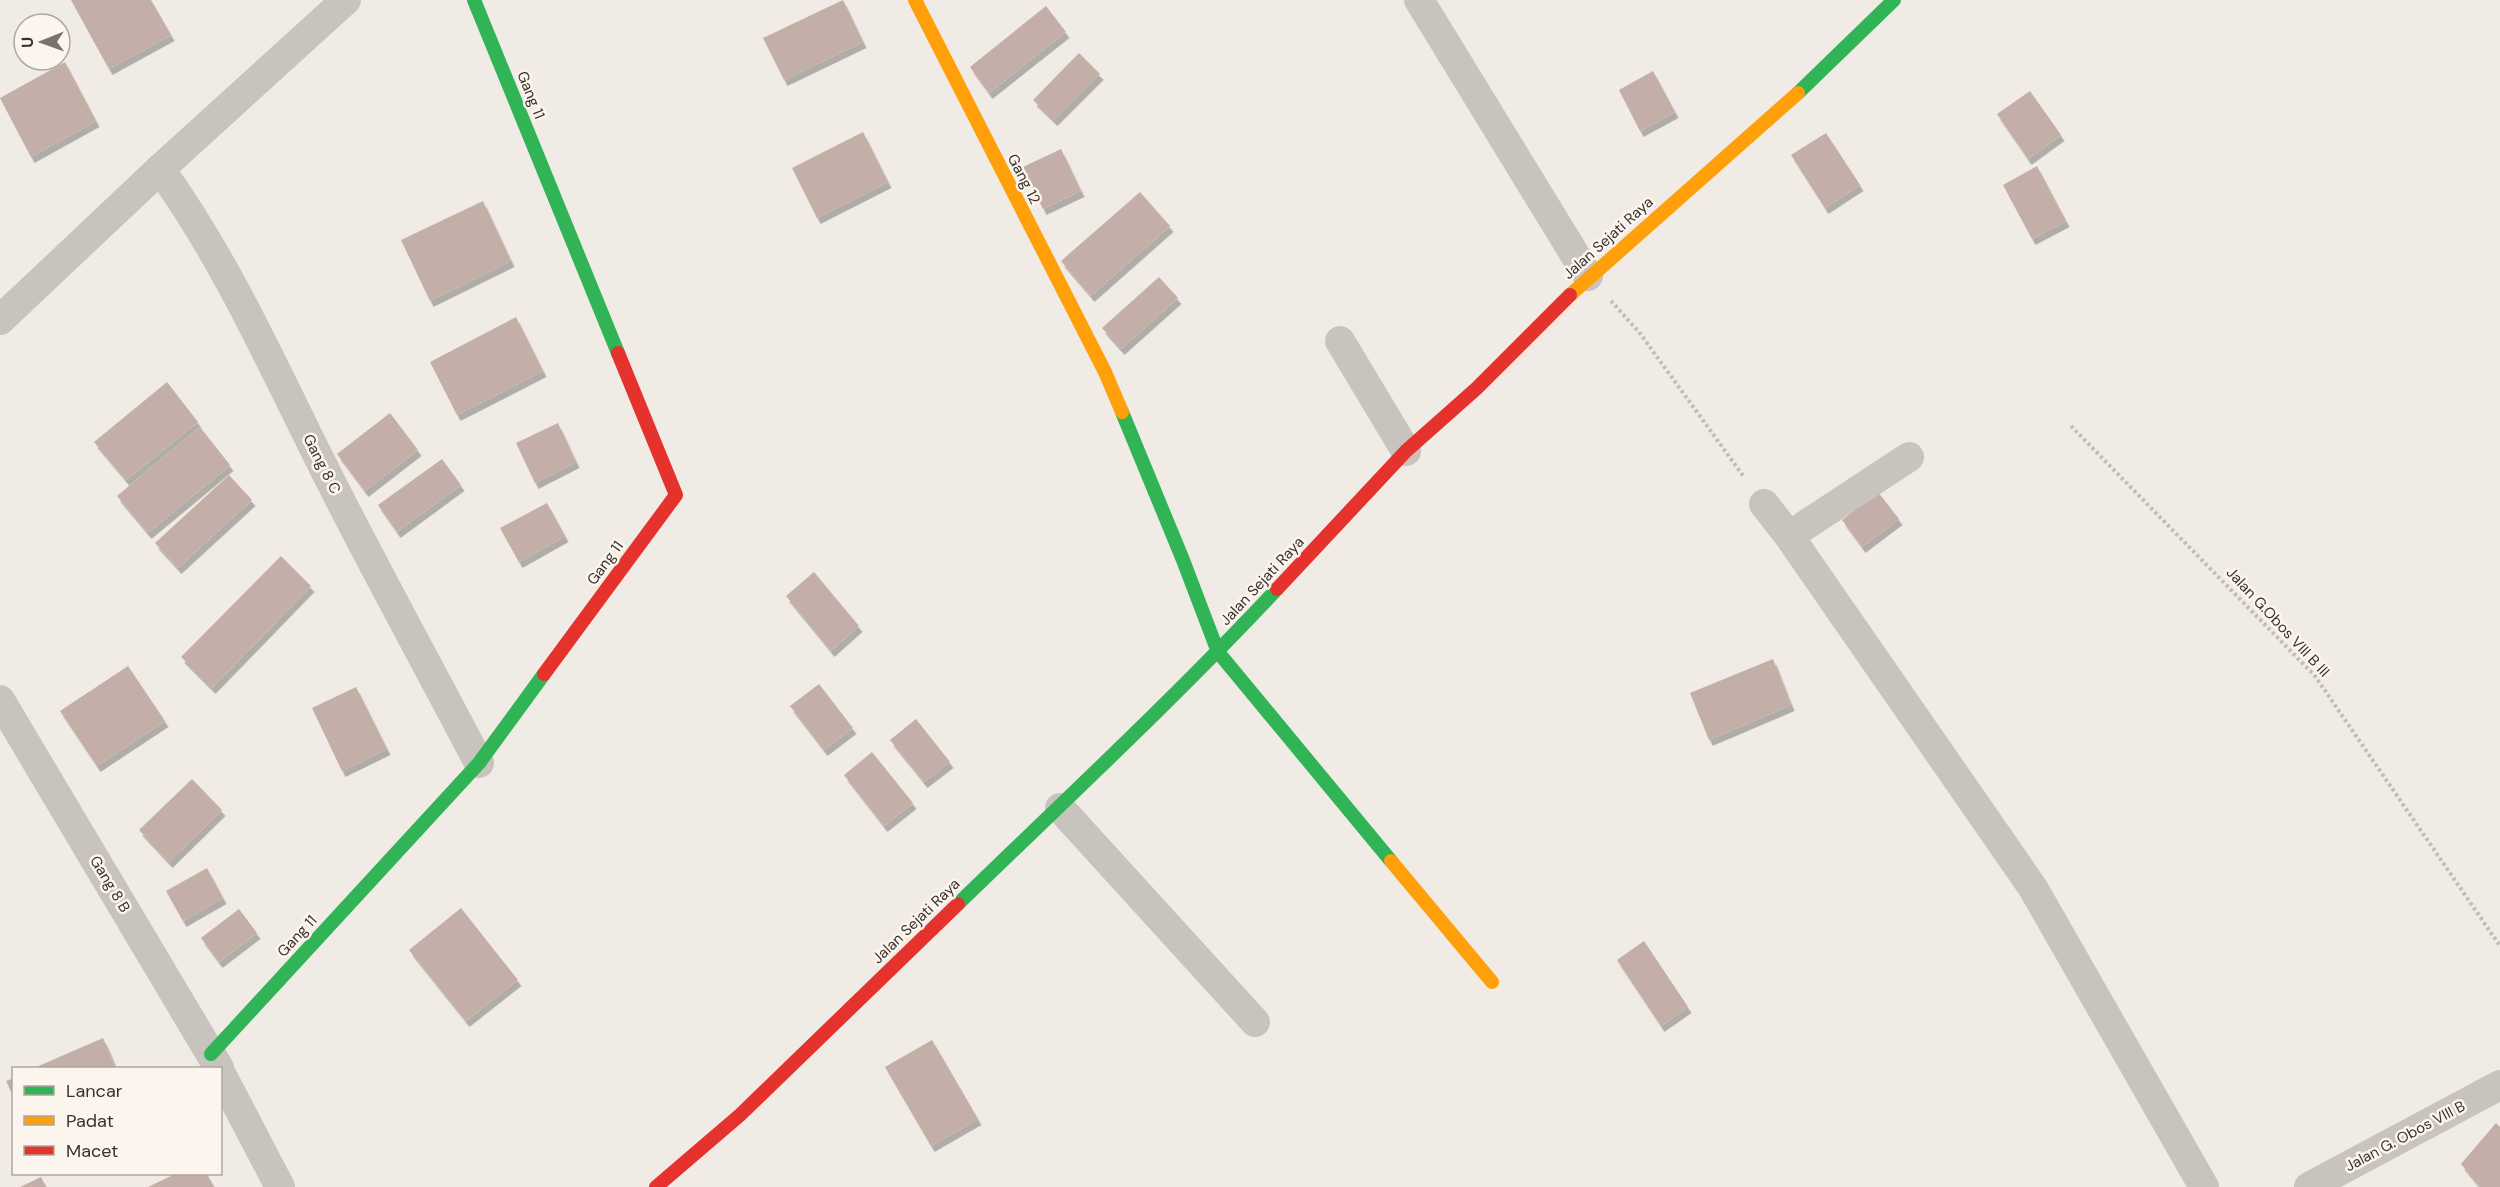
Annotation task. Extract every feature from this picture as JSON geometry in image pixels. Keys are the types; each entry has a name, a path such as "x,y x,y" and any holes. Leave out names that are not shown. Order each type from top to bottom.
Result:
{"street":[{"path":"0,320 160,169 346,0"},
{"name":"Gang 11","path":"217,1065 479,763 676,495 474,0"},
{"name":"Gang 12","path":"915,0 1105,372 1183,560 1218,652 1492,982"},
{"path":"1419,0 1588,276"},
{"name":"Jalan Sejati Raya","path":"656,1187 740,1115 1032,832 1060,808 1218,652 1406,451 1469,395 1588,276 1800,91 1894,0"},
{"name":"Gang 8 C","path":"160,169 198,223 220,262 332,483 479,763"},
{"path":"1340,341 1406,451"},
{"path":"1789,536 1910,457"},
{"path":"1764,504 1789,536 2033,888 2204,1187"},
{"name":"Gang 8 B","path":"0,700 217,1065"},
{"path":"1060,808 1255,1022"},
{"name":"Gang 8 B","path":"222,1075 280,1187"},
{"name":"Jalan G. Obos VIII B","path":"2309,1187 2500,1086"}],"path":[{"path":"1588,276 1639,332 1764,504"},
{"name":"Jalan G.Obos VIII B III","path":"2071,426 2315,676 2500,946"}],"building":[{"path":"71,0 151,0 171,35 109,69"},
{"path":"843,0 863,42 784,80 763,38"},
{"path":"1046,6 1066,32 989,93 970,67"},
{"path":"1079,53 1100,74 1054,120 1033,100"},
{"path":"1653,71 1675,112 1640,131 1619,90"},
{"path":"47,72 70,72 96,121 31,157 0,98"},
{"path":"2030,91 2061,135 2028,159 1997,114"},
{"path":"863,132 888,182 817,218 792,168"},
{"path":"1826,133 1860,185 1825,208 1791,155"},
{"path":"1061,149 1081,191 1043,209 1023,167"},
{"path":"2037,166 2066,221 2032,239 2003,185"},
{"path":"1140,192 1170,226 1091,296 1061,261"},
{"path":"483,201 511,261 430,301 401,240"},
{"path":"1159,277 1178,298 1121,349 1102,328"},
{"path":"516,317 543,371 457,415 430,362"},
{"path":"167,382 198,422 126,480 94,442"},
{"path":"390,413 418,450 365,491 337,454"},
{"path":"558,423 576,462 535,483 516,443"},
{"path":"200,427 230,465 148,533 117,496"},
{"path":"442,459 461,485 397,532 378,505"},
{"path":"229,475 252,500 178,568 155,543"},
{"path":"1878,492 1899,519 1862,547 1842,520"},
{"path":"547,503 565,536 519,562 500,528"},
{"path":"281,556 311,586 212,688 181,657"},
{"path":"814,572 859,626 831,651 786,596"},
{"path":"1773,659 1791,705 1709,740 1690,693"},
{"path":"128,666 165,721 97,766 60,711"},
{"path":"819,684 853,728 824,750 790,706"},
{"path":"356,687 387,749 342,771 312,708"},
{"path":"916,719 950,762 924,782 890,740"},
{"path":"872,752 913,803 884,826 844,775"},
{"path":"192,779 222,810 169,862 139,830"},
{"path":"207,868 223,898 183,921 166,891"},
{"path":"461,908 518,980 466,1021 409,950"},
{"path":"239,909 257,933 219,962 201,938"},
{"path":"1644,941 1688,1007 1661,1026 1617,960"},
{"path":"103,1038 116,1067 36,1067"},
{"path":"932,1040 978,1119 931,1146 885,1067"},
{"path":"12,1079 12,1094 6,1081"},
{"path":"2496,1123 2500,1127 2500,1187 2480,1187 2461,1164"},
{"path":"173,1175 208,1175 214,1187 148,1187"},
{"path":"41,1177 46,1187 20,1187"}],"traffic: fast":[{"path":"474,0 618,353"},
{"path":"1798,93 1894,0"},
{"path":"1122,412 1218,652 1391,861"},
{"path":"958,904 1159,709 1277,589"},
{"path":"211,1054 479,763 544,674"}],"traffic: slow":[{"path":"915,0 1105,372 1122,412"},
{"path":"1570,295 1798,93"},
{"path":"1391,861 1492,982"}],"traffic: jam":[{"path":"1277,589 1406,451 1477,388 1570,295"},
{"path":"544,674 676,495 618,353"},
{"path":"656,1187 740,1115 958,904"}]}
